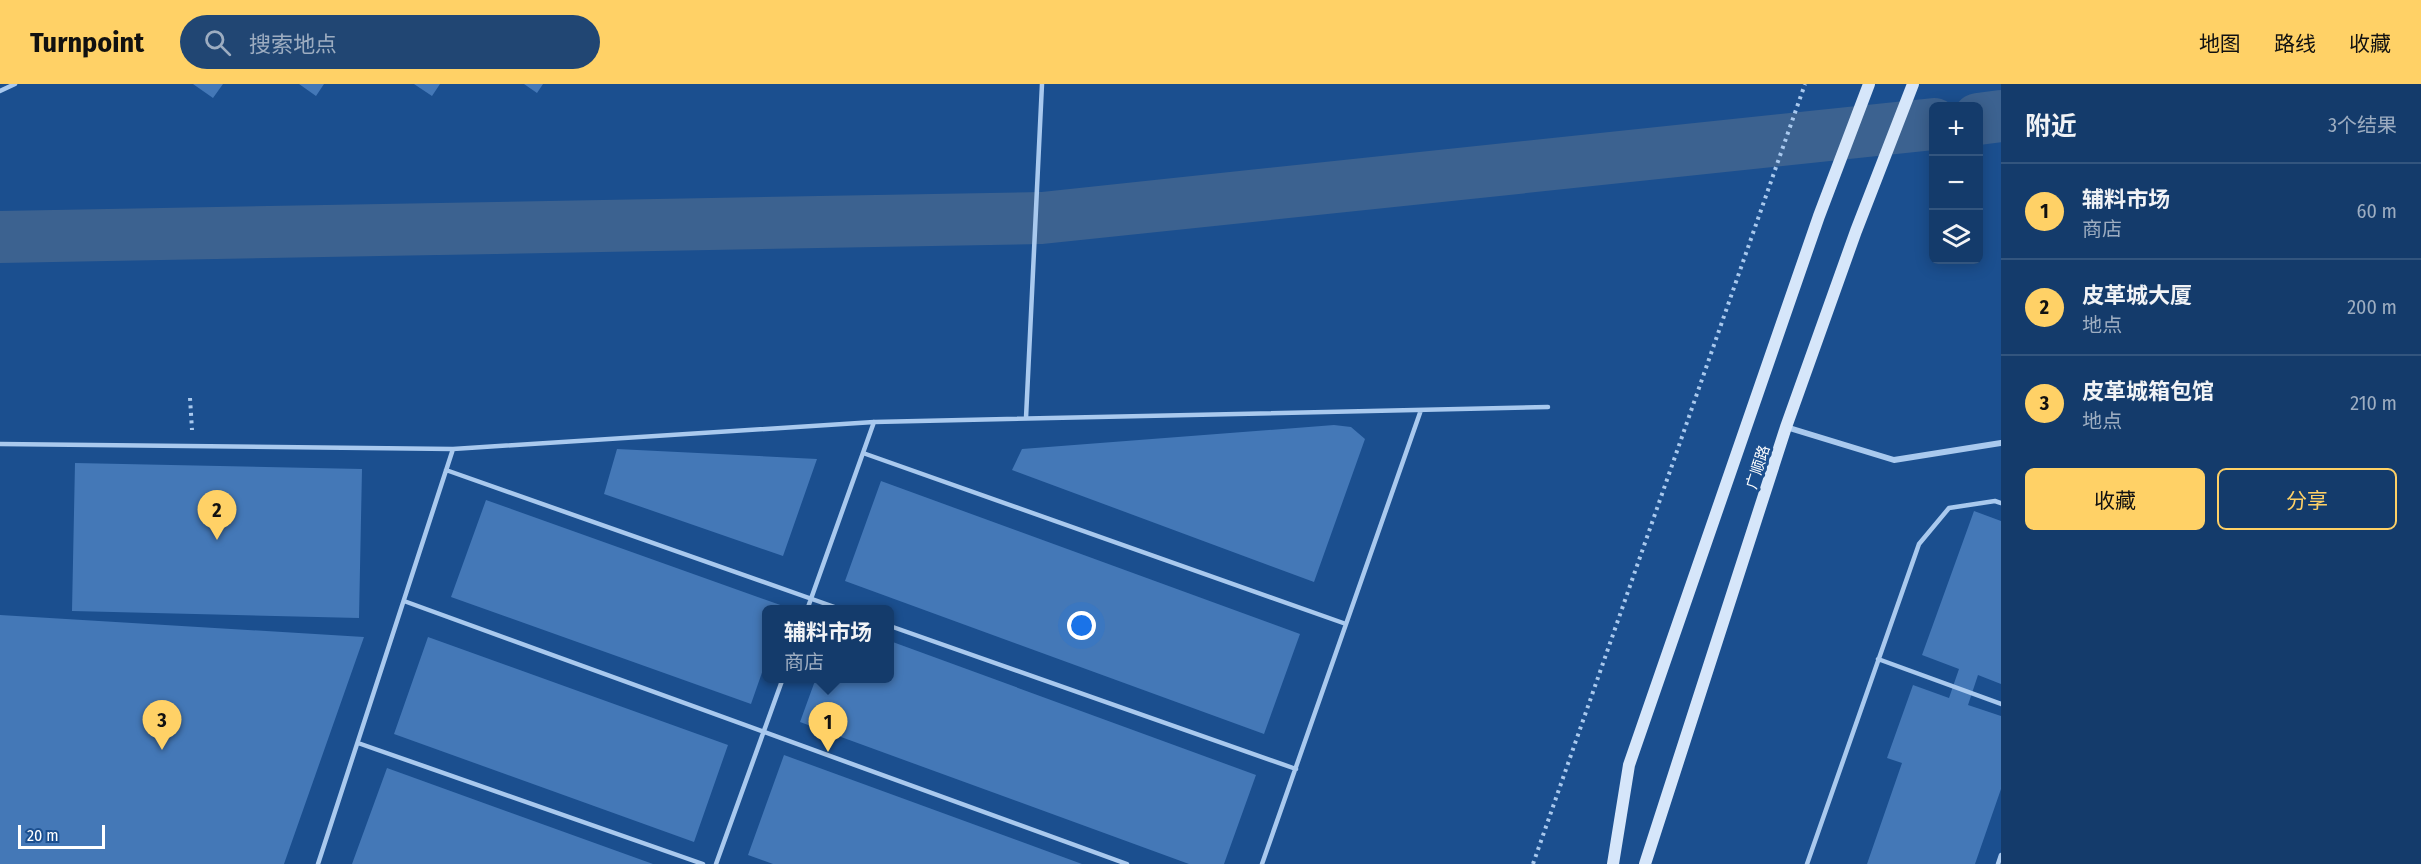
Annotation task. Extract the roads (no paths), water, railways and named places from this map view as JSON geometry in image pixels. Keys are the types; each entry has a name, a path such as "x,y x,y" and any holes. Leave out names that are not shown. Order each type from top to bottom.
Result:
{"main road":[{"name":"广顺路","path":"1613,864 1629,765 1819,216 1869,84"},
{"name":"广顺路","path":"1645,864 1786,427 1856,231 1913,84"}],"street":[{"path":"1786,427 1894,460 2001,443"}],"lane":[{"path":"0,91 15,84"},
{"path":"1026,418 1038,117 1042,84"},
{"path":"0,444 453,449 874,422 1548,407"},
{"path":"1262,864 1421,410"},
{"path":"808,605 874,422"},
{"path":"318,864 453,449"},
{"path":"863,453 1346,624"},
{"path":"446,470 831,605"},
{"path":"1807,864 1919,544 1948,508 1995,501 2001,503"},
{"path":"404,601 1127,864"},
{"path":"894,627 1296,768"},
{"path":"1878,659 2001,704"},
{"path":"716,864 781,683"},
{"path":"357,743 703,864"},
{"path":"1998,864 2001,855"}],"waterway":[{"path":"1983,118 2001,116"},
{"path":"0,237 1042,218 1929,125"}],"place":[{"name":"皮革城大厦","path":"217,540"},
{"name":"皮革城箱包馆","path":"162,750"},
{"name":"辅料市场","path":"828,752"}]}
